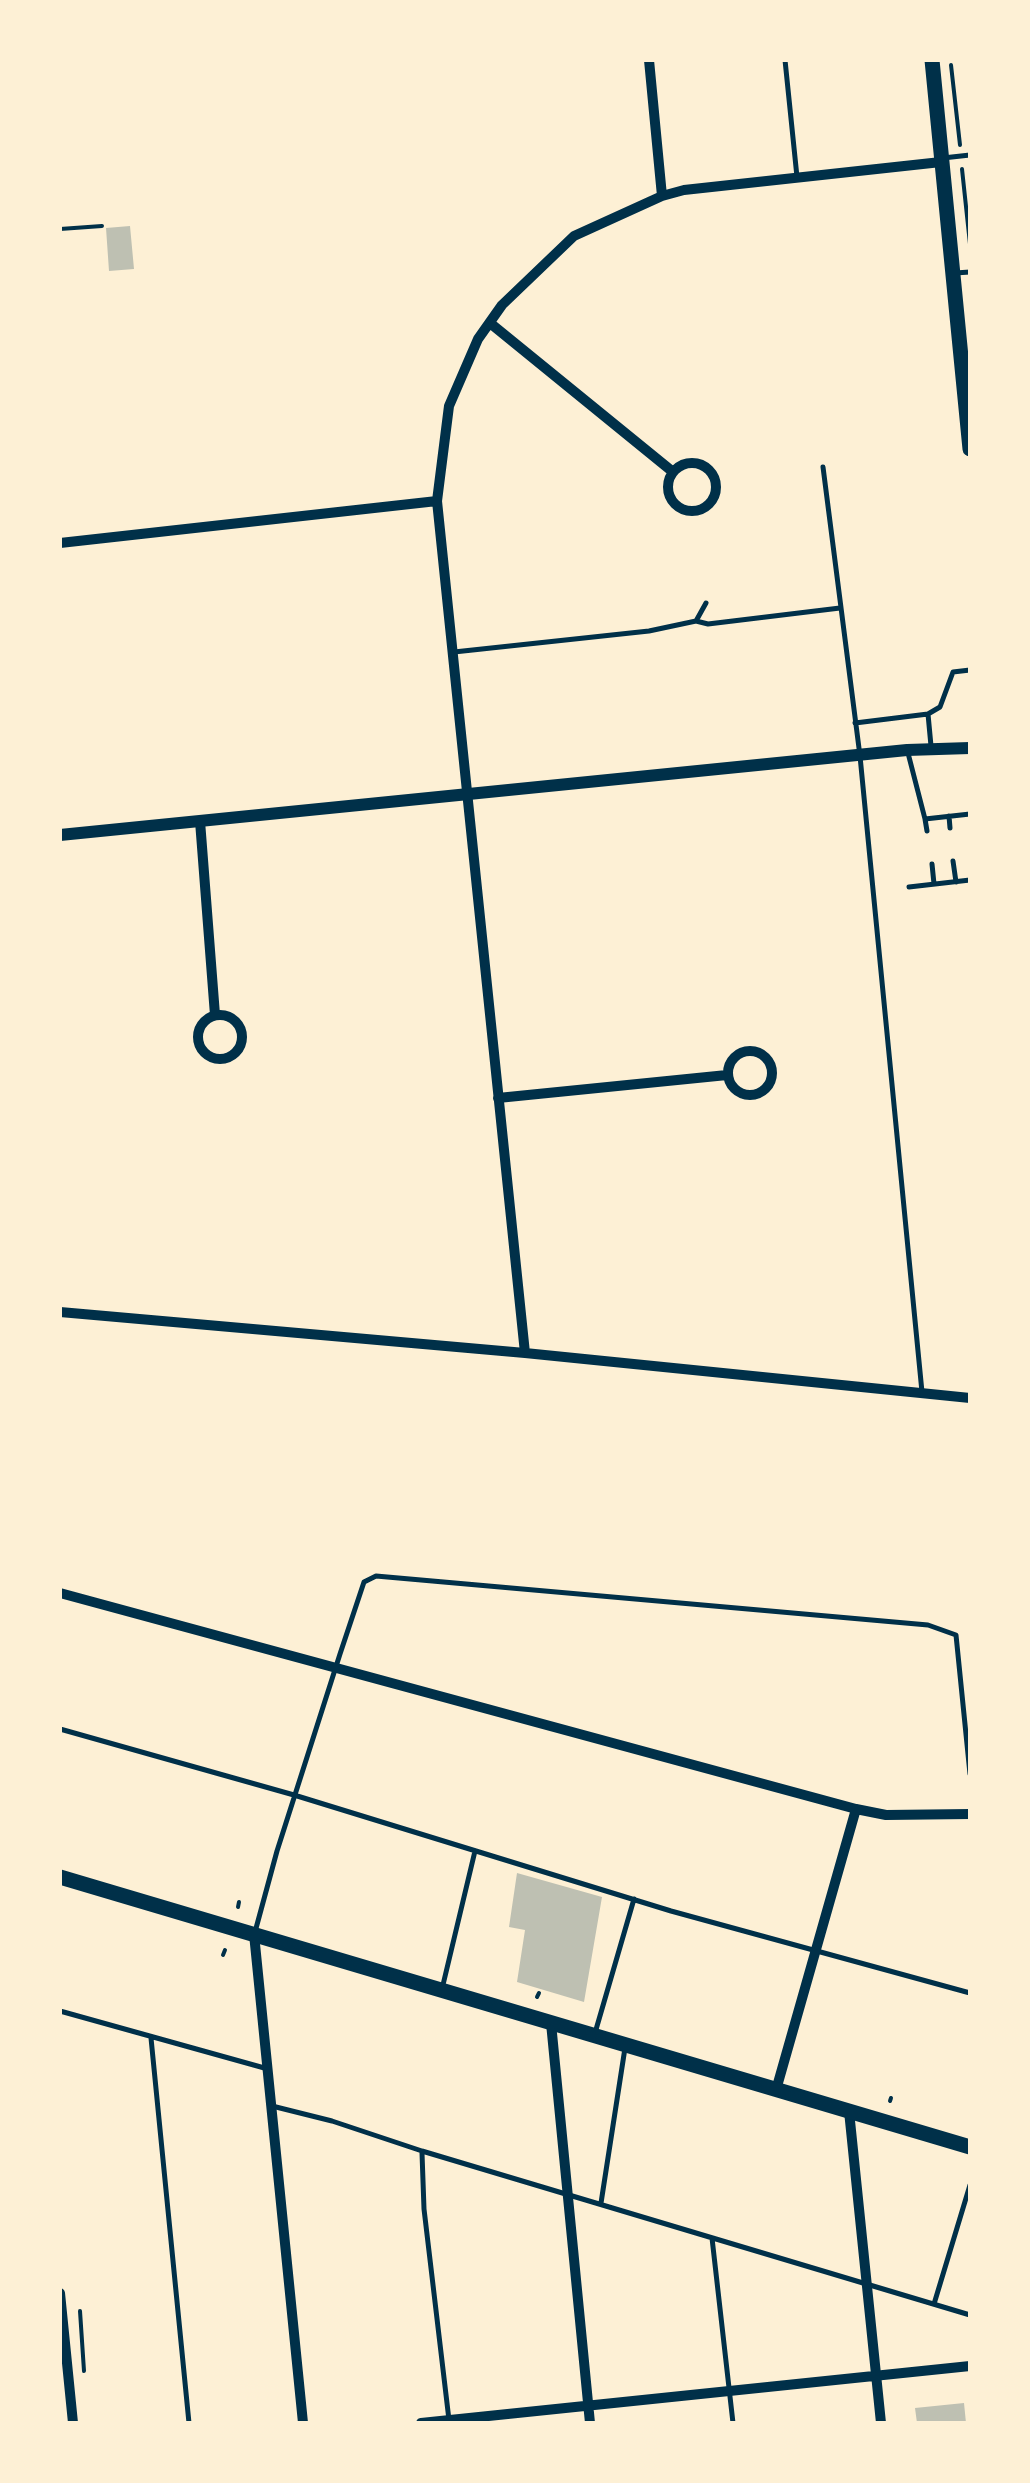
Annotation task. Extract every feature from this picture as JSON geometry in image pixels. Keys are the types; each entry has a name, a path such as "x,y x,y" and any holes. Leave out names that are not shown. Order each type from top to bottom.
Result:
{"main road":[{"path":"932,60 970,449"},
{"path":"60,1877 970,2147"}],"street":[{"path":"649,60 662,196"},
{"path":"525,1352 438,501 449,406 478,339 502,305 574,236 684,190 940,160"},
{"path":"490,323 673,472"},
{"path":"694,463 709,470 716,484 713,499 693,511 679,507 670,495 673,472 694,463"},
{"path":"60,544 438,501"},
{"path":"60,835 907,750 970,748"},
{"path":"200,821 215,1015"},
{"path":"215,1015 230,1017 240,1028 238,1050 227,1058 206,1055 198,1043 199,1029 215,1015"},
{"path":"751,1051 764,1056 772,1069 765,1089 752,1095 733,1088 728,1075 736,1055 751,1051"},
{"path":"498,1098 728,1075"},
{"path":"60,1312 525,1352 970,1398"},
{"path":"60,1593 856,1809 886,1814 970,1814"},
{"path":"776,2090 856,1809"},
{"path":"254,1934 302,2423"},
{"path":"551,2022 590,2423"},
{"path":"850,2112 881,2423"},
{"path":"60,2293 73,2423"},
{"path":"420,2423 970,2366"}],"lane":[{"path":"785,60 796,178"},
{"path":"940,160 970,155"},
{"path":"952,273 970,272"},
{"path":"822,467 860,756 922,1394"},
{"path":"696,621 706,604"},
{"path":"454,652 649,631 696,621 708,624 840,608"},
{"path":"855,723 928,714 940,707 953,672 970,670"},
{"path":"928,714 932,750"},
{"path":"907,750 927,831"},
{"path":"925,819 970,814"},
{"path":"949,816 950,828"},
{"path":"954,861 956,882"},
{"path":"932,864 934,884"},
{"path":"909,887 970,880"},
{"path":"254,1934 364,1582 376,1576 928,1625 956,1635 970,1774"},
{"path":"60,1729 815,1952 970,1992"},
{"path":"442,1990 476,1851"},
{"path":"594,2036 634,1899"},
{"path":"60,2011 268,2069"},
{"path":"150,2038 189,2423"},
{"path":"601,2204 626,2045"},
{"path":"272,2106 970,2315"},
{"path":"422,2151 424,2208 449,2422"},
{"path":"934,2304 970,2185"},
{"path":"712,2238 733,2423"}],"path":[{"path":"60,229 102,226"},
{"path":"80,2311 84,2371"}],"building":[{"path":"130,226 134,269 109,271 106,228"},
{"path":"517,1873 602,1897 584,2002 517,1982 525,1930 509,1927"},
{"path":"964,2403 966,2423 917,2423 915,2408"}]}
